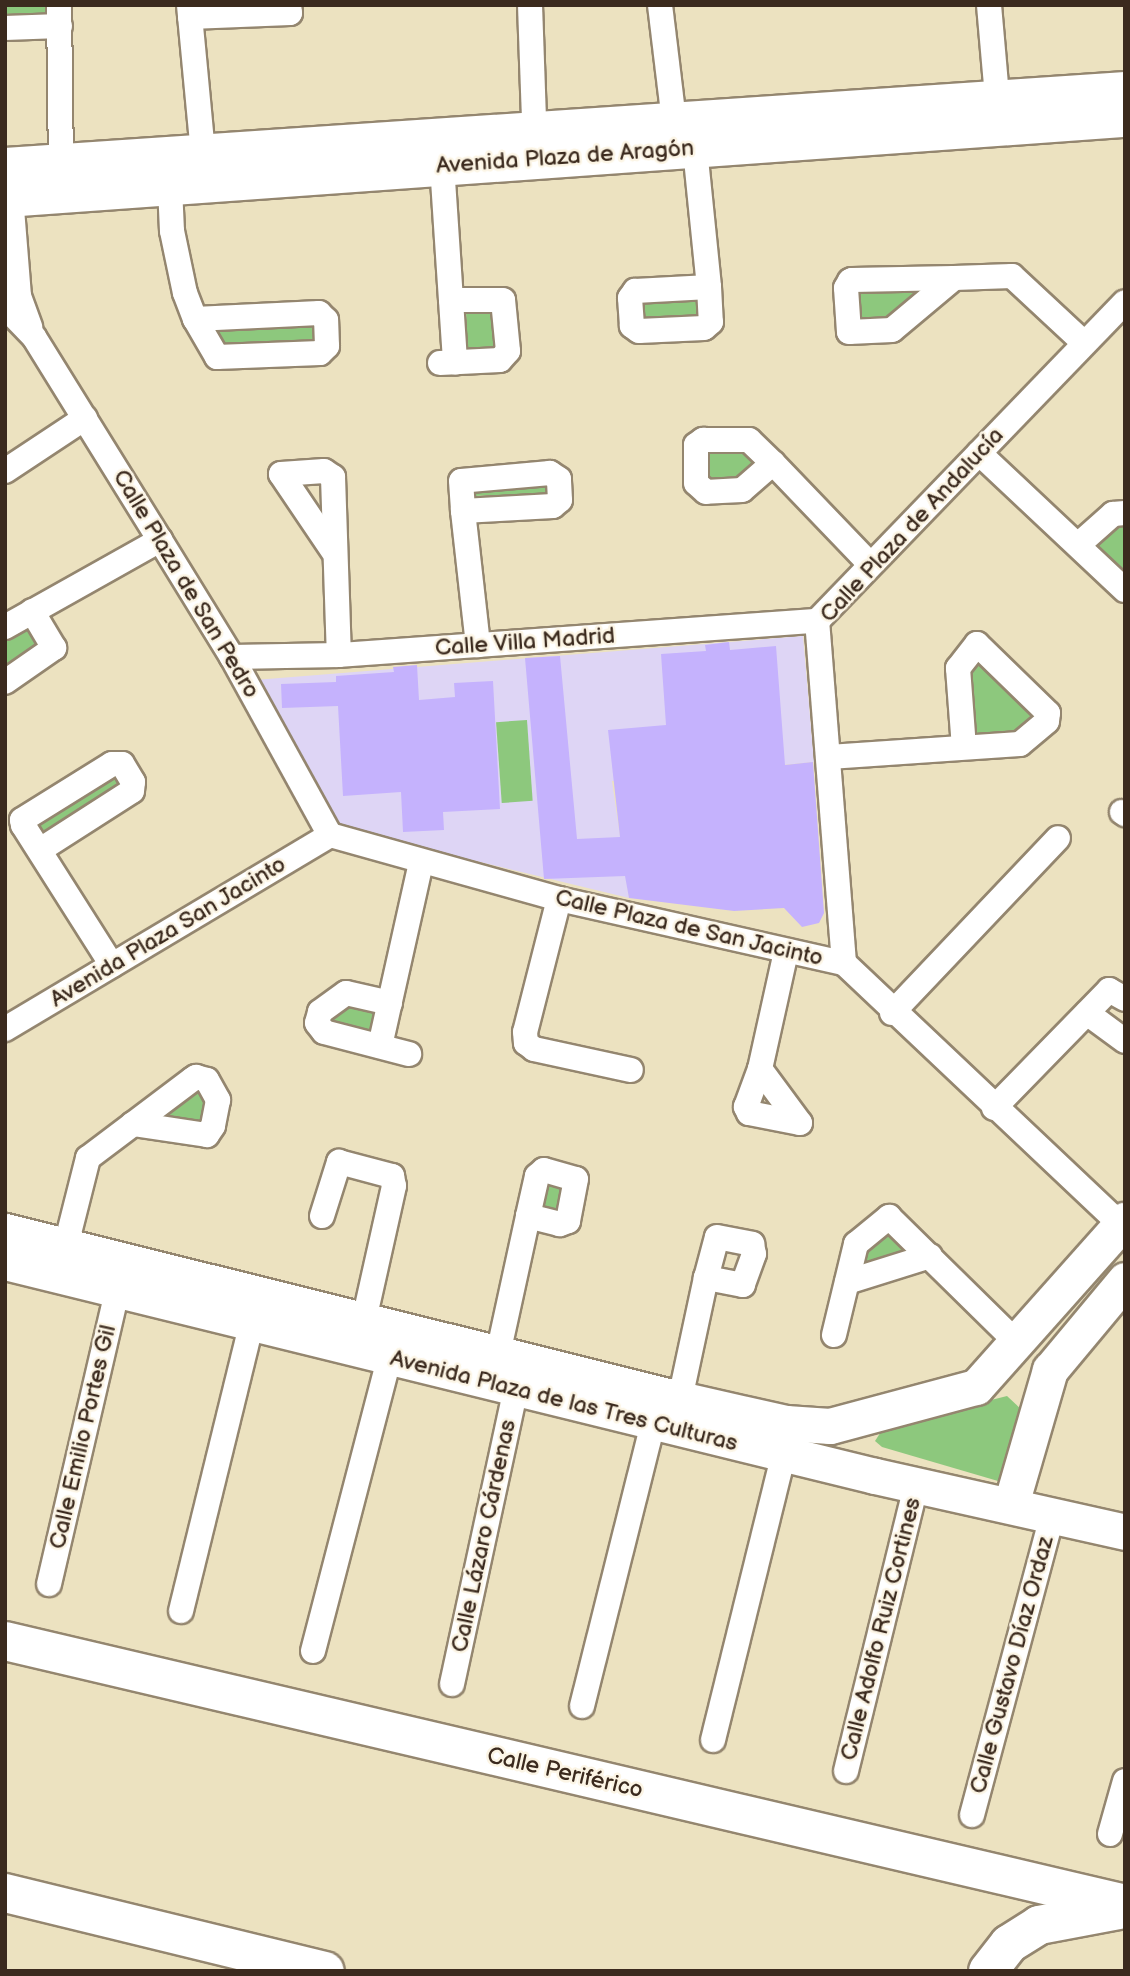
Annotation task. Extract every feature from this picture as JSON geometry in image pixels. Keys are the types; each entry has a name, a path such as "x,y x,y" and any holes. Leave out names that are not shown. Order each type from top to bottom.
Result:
{"highway":[{"name":"Calle Periférico","path":"5,1641 1125,1906"},
{"path":"5,1893 326,1971"},
{"path":"988,1971 1009,1944 1039,1924 1125,1906"}],"street":[{"path":"203,152 189,11 290,13 289,5"},
{"path":"530,5 535,145"},
{"path":"660,5 674,120"},
{"path":"989,5 997,96"},
{"path":"5,28 59,16 61,161"},
{"name":"Avenida Plaza de Aragón","path":"7,182 170,187 442,165 674,120 1125,89"},
{"name":"Avenida Plaza de Aragón","path":"7,182 61,161 203,152 535,145 695,149 1125,119"},
{"path":"695,149 709,287 711,322 707,327 634,329 633,293 709,287"},
{"path":"442,165 451,300 447,363 500,360 508,347 503,300 451,300"},
{"name":"Calle Plaza de San Pedro","path":"7,182 19,296 34,337"},
{"path":"170,187 172,231 185,293 195,319 220,358 320,353 327,346 326,320 319,313 195,319"},
{"path":"954,278 1016,277 1084,343"},
{"name":"Calle Plaza de San Pedro","path":"5,307 34,337 85,418 232,657 330,835"},
{"name":"Calle Plaza de Andalucía","path":"844,963 817,621 1084,343 1121,313"},
{"path":"5,471 85,418"},
{"path":"979,453 1125,590"},
{"path":"773,463 870,564"},
{"path":"463,511 478,645"},
{"path":"1078,545 1114,514 1125,513"},
{"path":"5,627 160,540"},
{"path":"333,551 340,655"},
{"path":"5,682 53,650 32,611"},
{"name":"Calle Villa Madrid","path":"232,657 340,655 817,621"},
{"path":"829,757 1017,745 1048,719 1046,710 977,644 958,664 964,747"},
{"name":"Calle Plaza de San Jacinto","path":"330,835 421,863 559,899 786,953 844,963 892,1013 1122,1222"},
{"name":"Avenida Plaza San Jacinto","path":"5,1029 330,835"},
{"path":"892,1013 1058,838"},
{"path":"40,850 112,965"},
{"path":"380,1046 421,863"},
{"path":"559,899 525,1032 526,1043 534,1049 631,1069"},
{"path":"760,1069 786,953"},
{"path":"994,1108 1111,988 1125,999"},
{"path":"390,1003 346,993 317,1018 324,1032 409,1054"},
{"path":"1087,1013 1118,1040 1125,1041"},
{"path":"66,1245 85,1161 133,1124"},
{"path":"322,1216 339,1162 392,1176 394,1186 364,1320"},
{"path":"498,1354 528,1216"},
{"path":"834,1335 856,1244 885,1218 895,1221 1016,1342"},
{"path":"976,1387 1122,1222"},
{"name":"Avenida Plaza de las Tres Culturas","path":"5,1231 680,1399 807,1426 856,1421 976,1387 991,1380 1013,1380 1038,1403"},
{"path":"847,1282 930,1256"},
{"name":"Avenida Plaza de las Tres Culturas","path":"5,1262 653,1423 916,1486 1010,1504 1125,1532"},
{"path":"680,1399 706,1279"},
{"path":"1010,1504 1050,1370 1125,1280"},
{"name":"Calle Emilio Portes Gil","path":"49,1584 117,1291"},
{"path":"181,1611 251,1325"},
{"path":"313,1651 389,1359"},
{"name":"Calle Lázaro Cárdenas","path":"452,1684 516,1389"},
{"path":"856,1421 856,1451 875,1476"},
{"path":"582,1706 653,1423"},
{"path":"713,1740 784,1454"},
{"name":"Calle Adolfo Ruiz Cortines","path":"846,1772 916,1486"},
{"name":"Calle Gustavo Díaz Ordaz","path":"972,1815 1052,1516"},
{"path":"1110,1834 1125,1781"}],"shaded area":[{"path":"803,636 814,762 612,781 629,898 340,828 255,680"}],"green space":[{"path":"5,5 53,5 54,17 5,19"},
{"path":"931,284 892,323 861,327 855,286"},
{"path":"697,293 702,317 640,326 642,294"},
{"path":"495,307 496,350 472,350 467,347 466,310"},
{"path":"315,323 316,339 218,346 208,329"},
{"path":"744,447 761,463 741,481 703,481 702,448"},
{"path":"554,484 554,494 471,496 475,488"},
{"path":"1118,520 1125,527 1125,584 1089,550"},
{"path":"30,620 49,648 5,677 5,637"},
{"path":"976,655 1031,715 1031,721 1014,737 972,741 966,658"},
{"path":"527,720 533,801 502,803 496,722"},
{"path":"118,767 129,787 37,838 26,818"},
{"path":"349,1001 380,1010 374,1036 333,1026 329,1019"},
{"path":"197,1087 213,1100 202,1129 158,1120"},
{"path":"546,1183 572,1186 569,1217 539,1209"},
{"path":"889,1227 915,1254 861,1271 870,1245"},
{"path":"1007,1396 1023,1411 1005,1477 998,1481 882,1447 875,1441 884,1427"}],"building":[{"path":"729,642 730,650 776,646 785,765 813,762 824,913 819,923 802,927 784,908 734,911 629,898 625,876 544,879 525,658 560,656 577,839 620,837 608,730 666,725 661,654 706,651 705,645"},
{"path":"417,665 419,700 455,697 454,683 493,681 500,809 443,812 444,830 403,832 401,792 343,796 338,706 282,708 281,684 336,682 336,676 394,672 393,667"}]}
